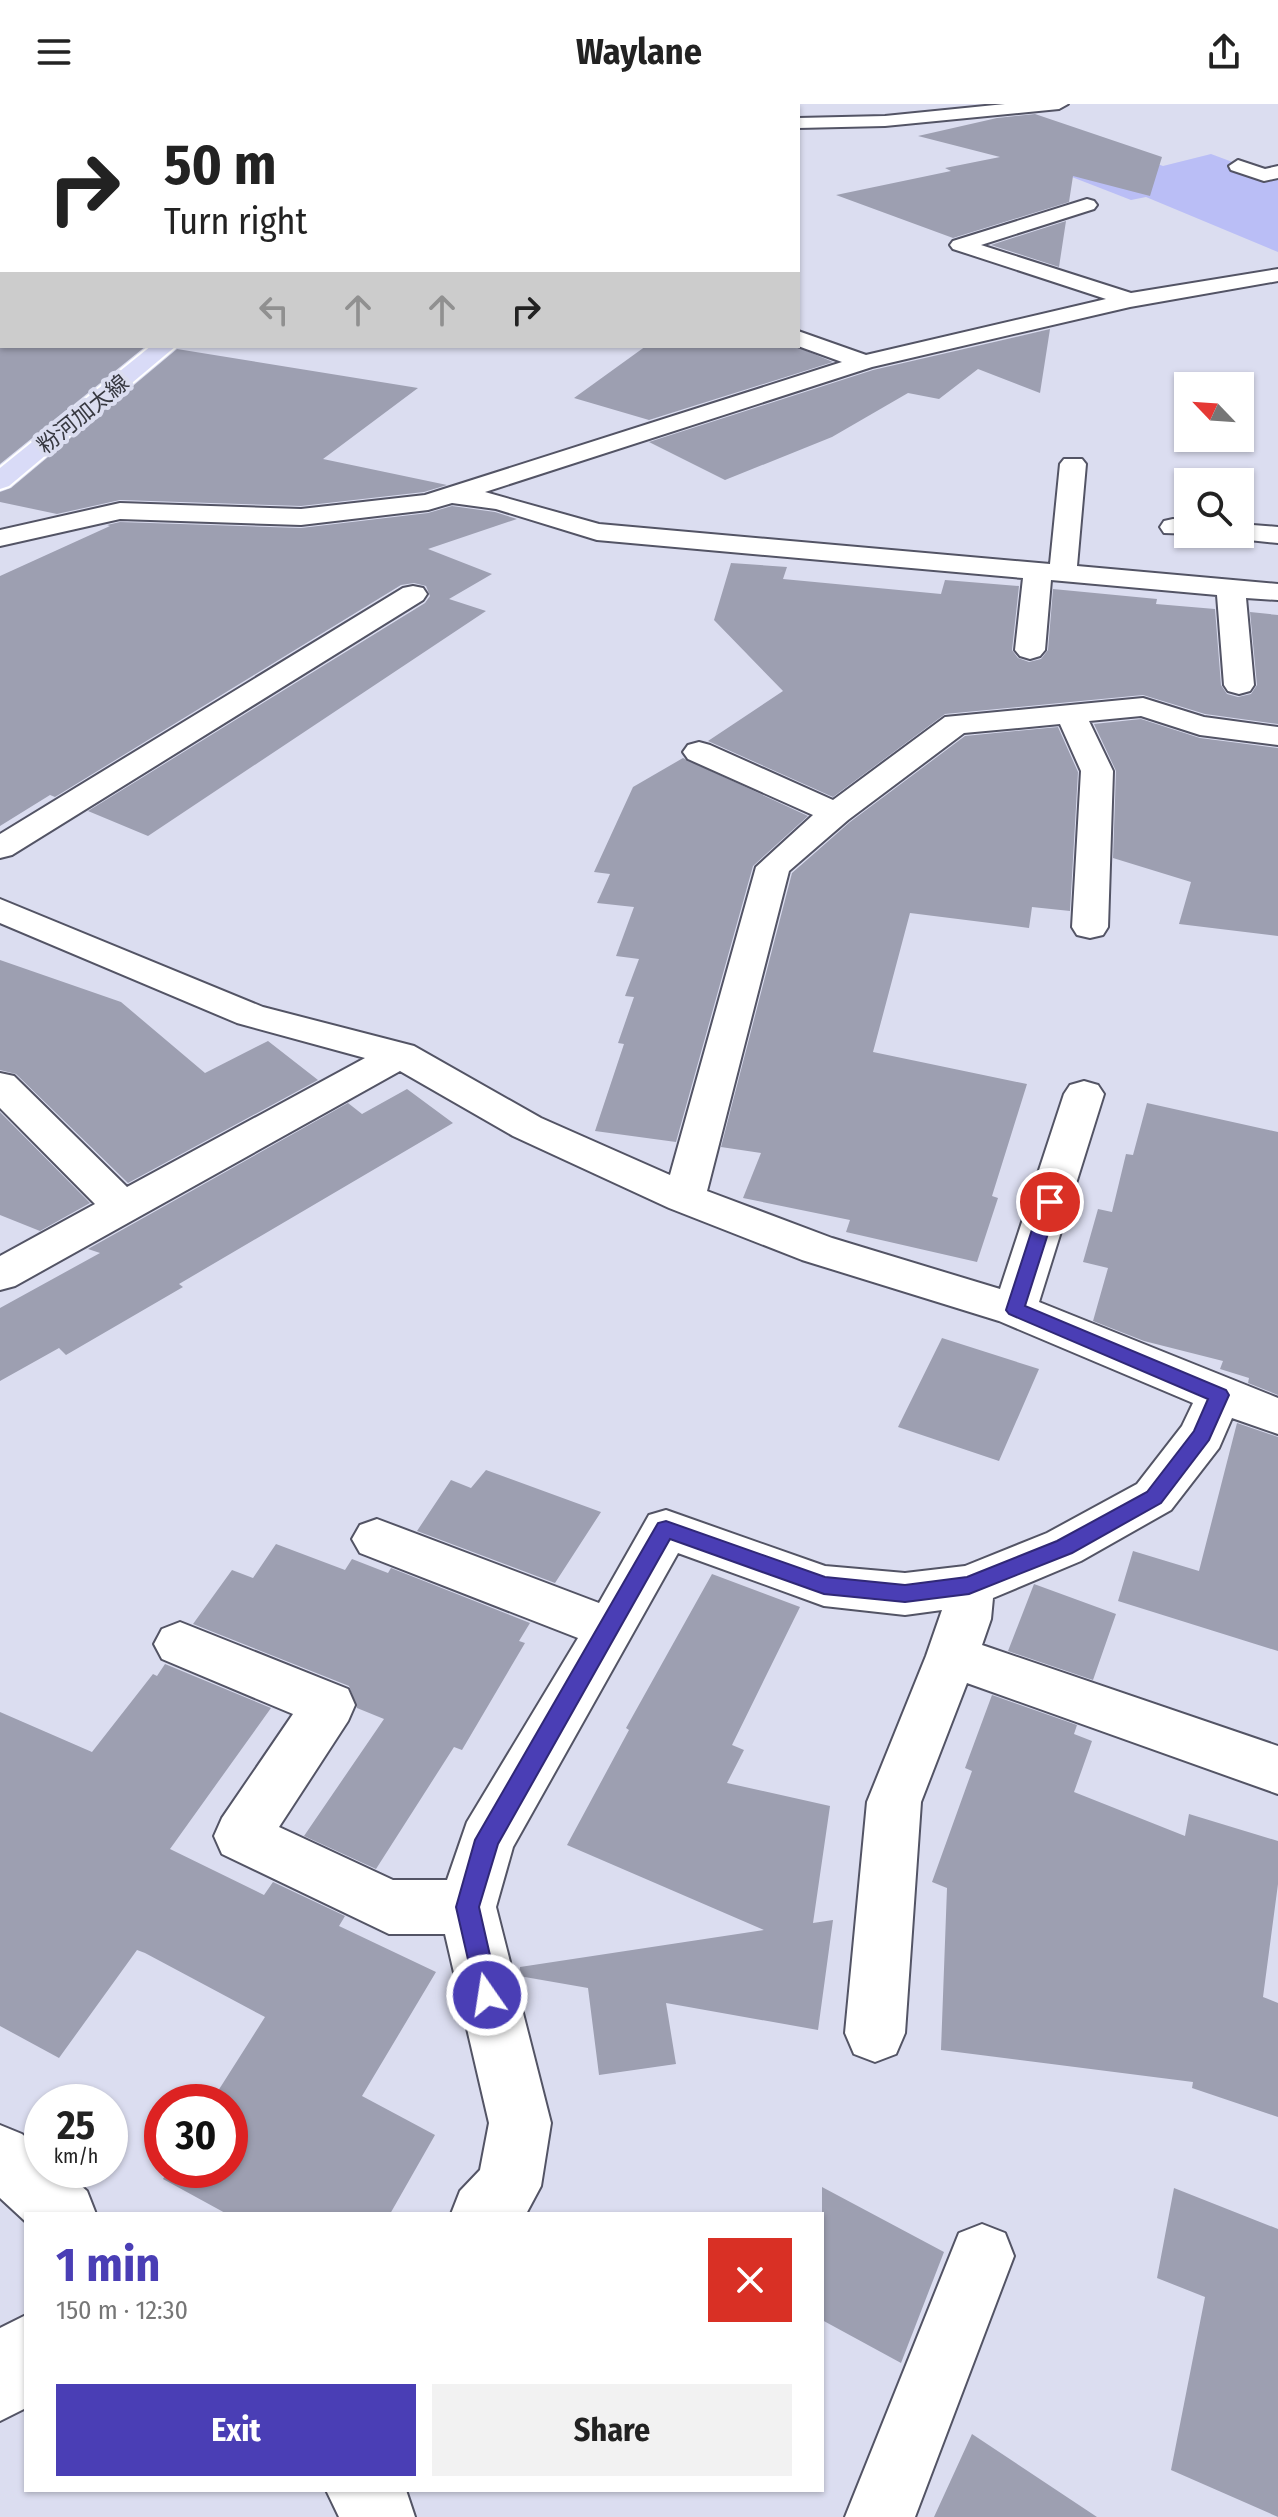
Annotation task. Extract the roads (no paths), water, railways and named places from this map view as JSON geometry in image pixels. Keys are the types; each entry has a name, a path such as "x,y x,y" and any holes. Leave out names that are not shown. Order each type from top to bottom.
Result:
{"main road":[{"name":"粉河加太線","path":"0,481 163,348"}],"street":[{"path":"800,123 885,121 1059,104"},
{"path":"1238,166 1264,175 1278,172"},
{"path":"1087,205 960,245 1130,300"},
{"path":"0,538 120,511 301,517 428,502 865,362 1130,300 1278,275"},
{"path":"800,339 865,362"},
{"path":"1030,650 1051,572 1073,464"},
{"path":"450,495 499,502 597,532 1278,592"},
{"path":"1254,533 1278,535"},
{"path":"1231,588 1239,685"},
{"path":"0,848 413,594"},
{"path":"684,1198 773,867 836,813 956,724 1143,707 1200,726 1278,736"},
{"path":"1070,713 1097,771 1090,927"},
{"path":"699,752 836,813"},
{"path":"3,915 250,1015 400,1055 527,1127 684,1198 817,1249 1015,1310 1219,1395 1278,1416"},
{"path":"0,1275 400,1055"},
{"path":"0,1085 123,1208"},
{"path":"1015,1310 1084,1094"},
{"path":"485,2212 509,2186 520,2123 467,1907 487,1840 666,1529 824,1586 905,1594 969,1586 1064,1547 1154,1497 1202,1435 1219,1395"},
{"path":"377,1539 611,1629"},
{"path":"875,2033 894,1802 966,1619 969,1586"},
{"path":"180,1644 329,1705 242,1836 389,1907 467,1907"},
{"path":"952,1656 1278,1770"},
{"path":"0,2156 62,2212"},
{"path":"880,2517 982,2256"},
{"path":"0,2387 24,2351"},
{"path":"363,2492 377,2505 380,2517"}]}
